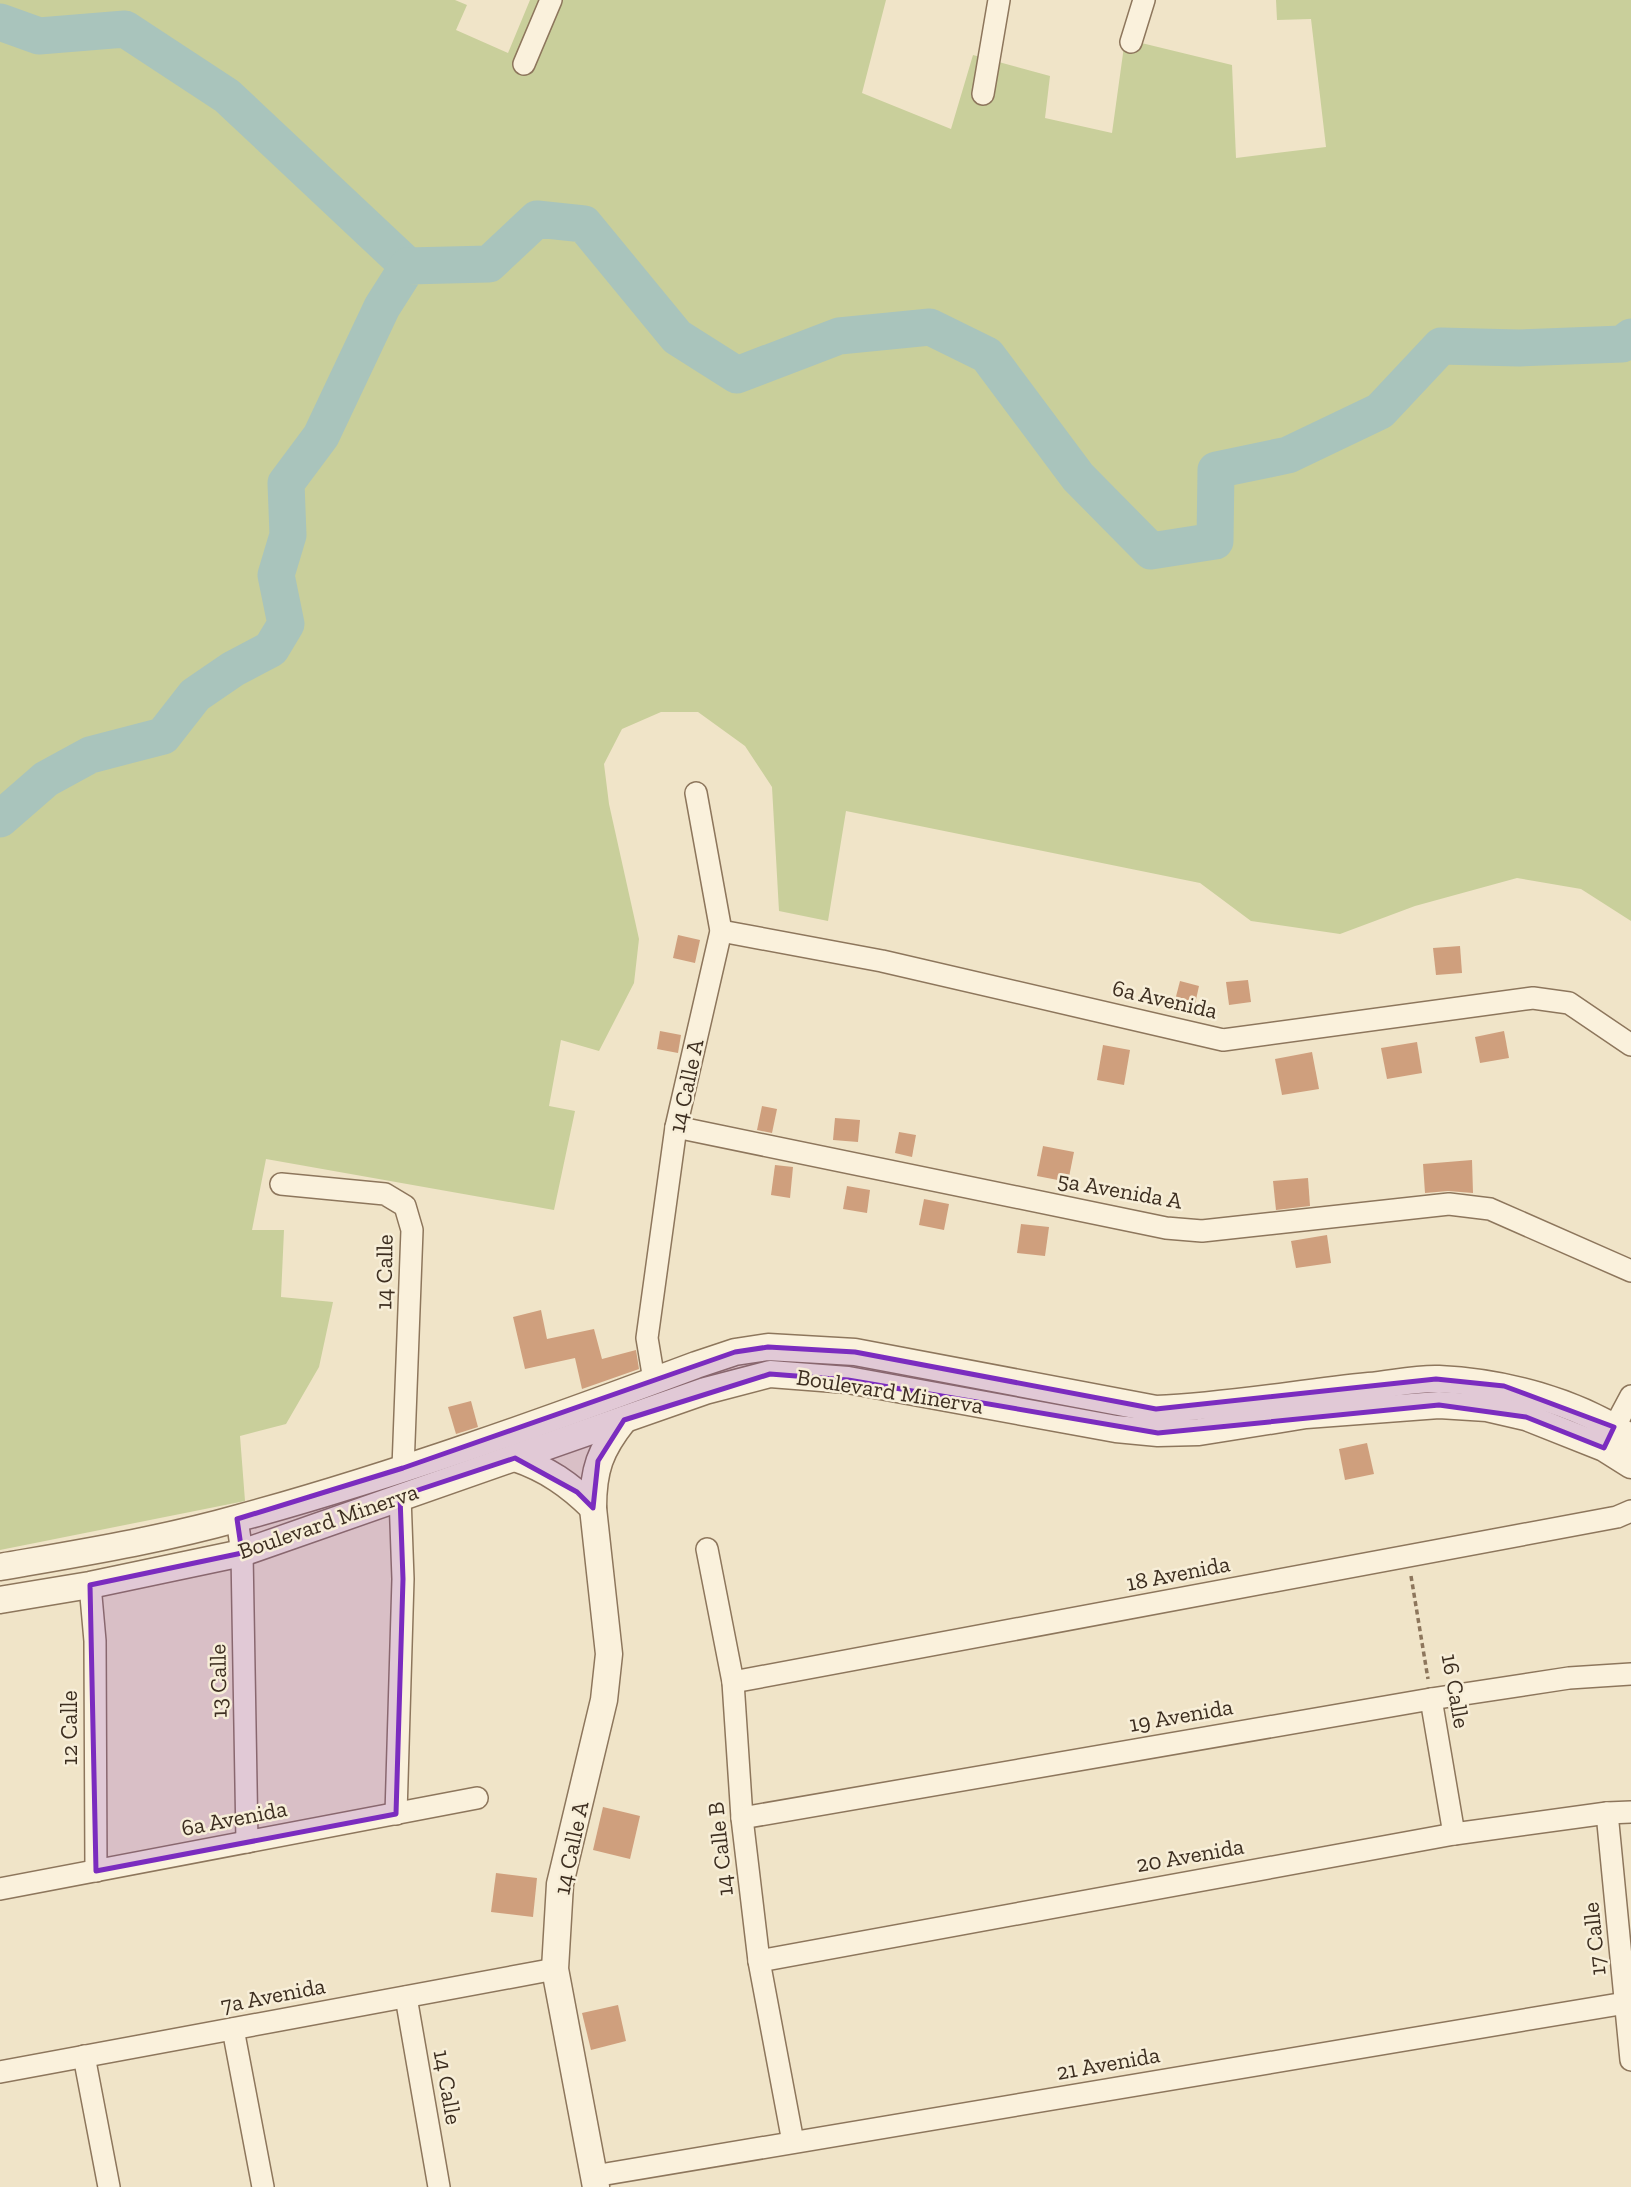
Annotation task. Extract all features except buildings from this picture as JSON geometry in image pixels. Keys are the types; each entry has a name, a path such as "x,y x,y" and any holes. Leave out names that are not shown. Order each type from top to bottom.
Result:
{"street":[{"path":"524,64 551,0"},
{"path":"983,94 999,0"},
{"path":"1131,42 1144,0"},
{"name":"14 Calle A","path":"654,1380 647,1338 676,1127 721,931 696,793"},
{"name":"6a Avenida","path":"721,931 882,961 1223,1040 1533,998 1569,1003 1631,1045"},
{"name":"5a Avenida A","path":"676,1127 1166,1228 1202,1231 1449,1204 1490,1209 1631,1271"},
{"name":"14 Calle","path":"281,1184 385,1194 405,1206 412,1230 403,1468"},
{"name":"Boulevard Minerva","path":"0,1567 82,1553 237,1519 403,1468 736,1352 768,1347 855,1352 1156,1409 1198,1407 1306,1392 1436,1379 1504,1386 1540,1396 1617,1438 1631,1465"},
{"name":"Boulevard Minerva","path":"0,1600 90,1585 242,1553 705,1391 770,1374 848,1380 1116,1429 1158,1433 1199,1432 1306,1415 1425,1406 1487,1408 1617,1438"},
{"path":"1617,1438 1631,1396"},
{"name":"14 Calle A","path":"595,2181 555,1969 560,1884 604,1700 609,1654 593,1508 593,1484 598,1461 608,1439 624,1420"},
{"path":"515,1458 558,1478 593,1508"},
{"path":"313,1528 328,1508 383,1486 403,1468"},
{"path":"396,1814 404,1579 400,1496"},
{"name":"18 Avenida","path":"733,1682 1407,1557 1617,1517 1631,1511"},
{"name":"13 Calle","path":"237,1519 242,1553 247,1842"},
{"name":"14 Calle B","path":"707,1549 733,1682 742,1818 760,1961 793,2142"},
{"name":"12 Calle","path":"90,1585 95,1641 96,1871"},
{"name":"19 Avenida","path":"742,1818 1431,1699 1569,1678 1631,1674"},
{"name":"16 Calle","path":"1431,1699 1454,1834"},
{"name":"6a Avenida","path":"0,1889 477,1798"},
{"name":"20 Avenida","path":"760,1961 1454,1834 1631,1812"},
{"name":"17 Calle","path":"1607,1813 1629,2002 1631,2060"},
{"name":"7a Avenida","path":"0,2072 555,1969"},
{"name":"14 Calle","path":"405,1997 439,2187"},
{"name":"21 Avenida","path":"595,2181 793,2142 1629,2002"},
{"path":"233,2029 263,2187"},
{"path":"84,2056 109,2187"}],"path":[{"name":"16 Calle","path":"1407,1557 1431,1699"}],"highlighted area":[{"path":"768,1347 855,1352 1156,1409 1436,1379 1504,1386 1614,1427 1604,1448 1526,1417 1439,1405 1158,1433 848,1380 770,1374 624,1420 598,1461 593,1508 577,1492 515,1458 400,1496 403,1579 396,1814 96,1871 90,1585 242,1553 237,1519 403,1468 735,1352"}],"green space":[{"path":"0,0 455,0 467,5 456,30 508,53 530,0 886,0 862,93 951,129 973,55 1050,76 1045,118 1112,133 1125,39 1232,65 1236,158 1326,147 1311,19 1277,20 1276,0 1631,0 1631,921 1581,889 1517,878 1415,906 1340,934 1251,921 1200,883 846,811 828,921 779,911 772,787 745,746 698,712 661,712 622,729 604,764 609,804 639,939 634,983 599,1051 561,1040 549,1106 575,1111 554,1210 266,1159 252,1230 284,1230 281,1297 333,1302 319,1367 286,1424 240,1436 245,1501 0,1550"}],"waterway":[{"path":"0,22 39,36 125,29 227,96 408,266"},
{"path":"0,819 46,779 90,755 163,736 195,695 233,669 271,649 286,624 276,575 288,535 286,483 321,436 382,307 408,266 489,264 537,219 584,224 677,337 737,375 839,336 930,327 987,355 1078,477 1151,551 1215,541 1216,470 1288,455 1380,411 1441,346 1519,348 1622,344 1631,337"}]}
